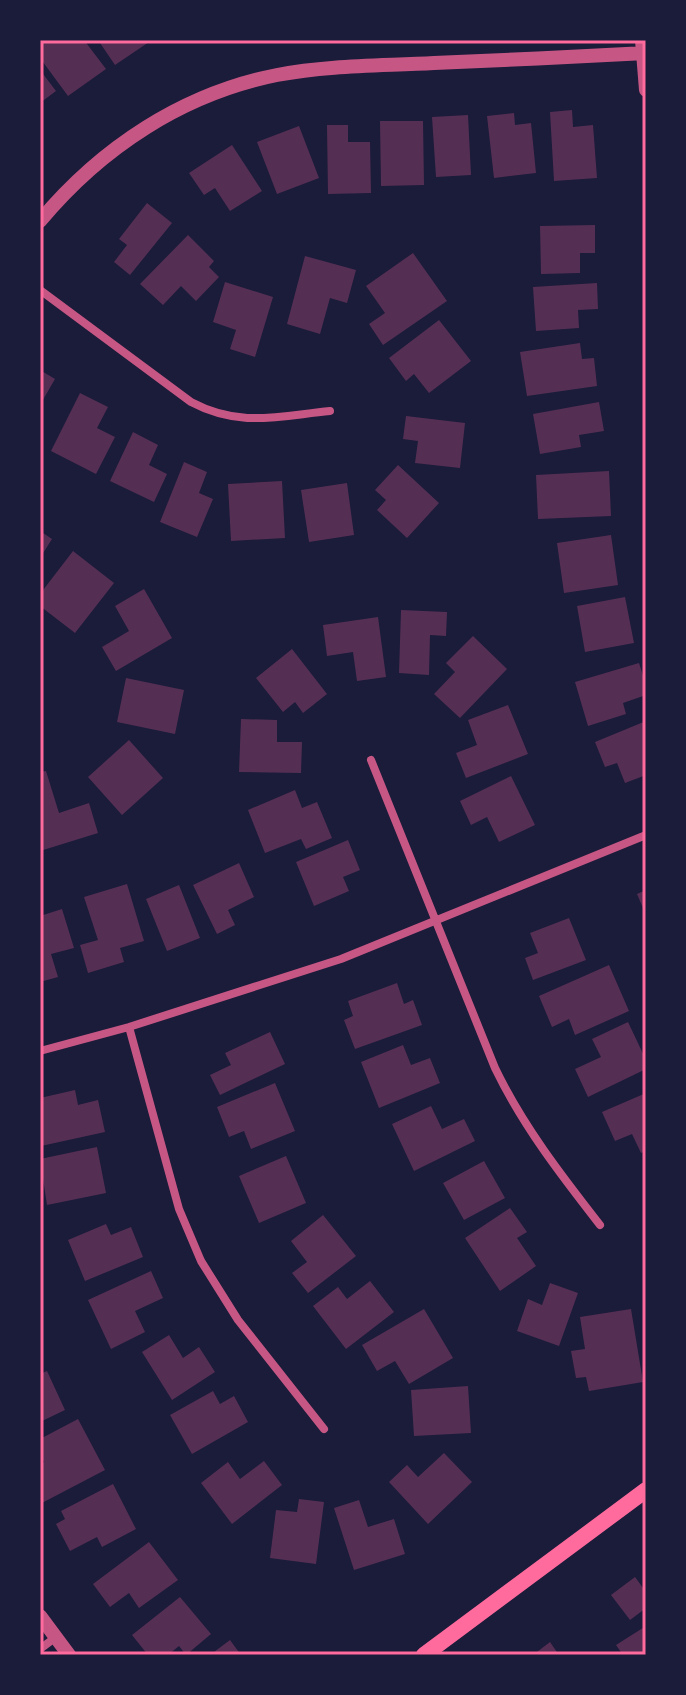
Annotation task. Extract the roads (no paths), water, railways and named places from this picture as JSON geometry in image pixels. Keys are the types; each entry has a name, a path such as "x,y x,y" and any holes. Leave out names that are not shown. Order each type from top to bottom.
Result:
{"main road":[{"path":"424,1655 646,1490"}],"street":[{"path":"40,221 60,197 112,149 166,116 205,97 277,75 644,49 646,90"},
{"path":"40,290 191,402 208,411 226,417 253,419 330,411"},
{"path":"371,760 482,1040 510,1098 548,1158 600,1225"},
{"path":"40,1051 129,1027 341,959 646,835"},
{"path":"129,1027 179,1209 201,1261 238,1320 324,1429"},
{"path":"40,1616 69,1655"},
{"path":"40,1649 56,1637"}]}
